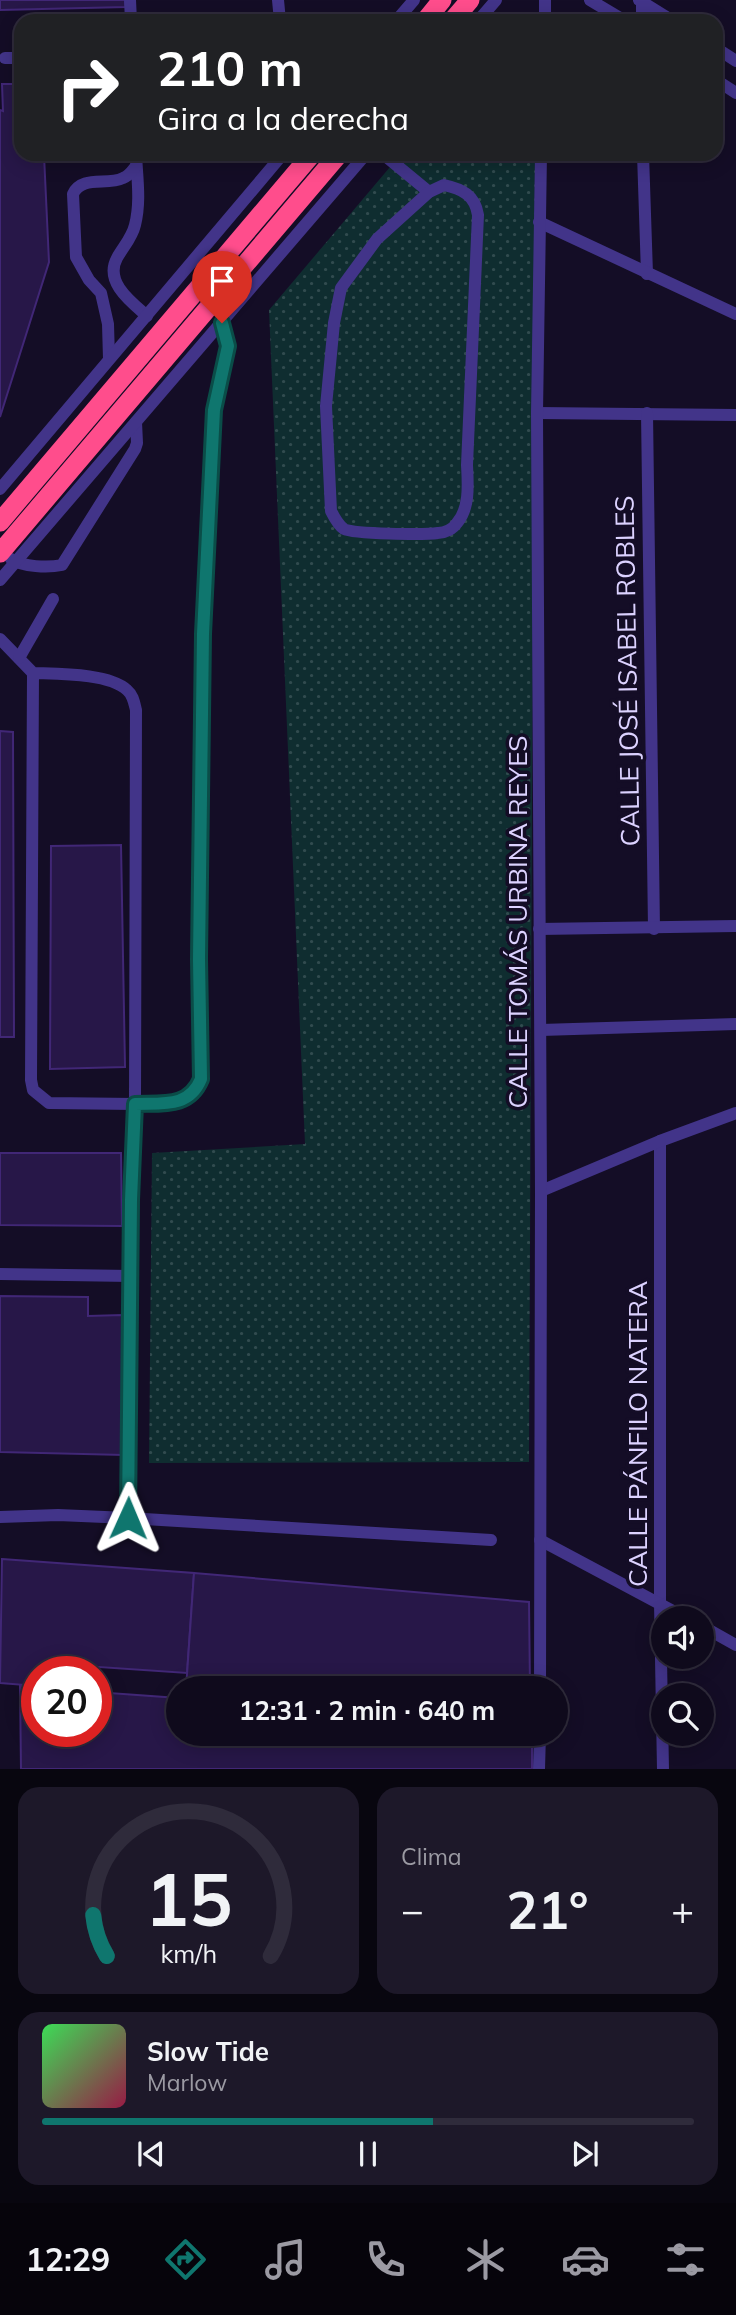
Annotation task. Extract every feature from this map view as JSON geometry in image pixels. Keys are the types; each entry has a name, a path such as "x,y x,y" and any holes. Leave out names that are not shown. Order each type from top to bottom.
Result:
{"highway":[{"path":"431,14 442,0"},
{"path":"458,14 470,0"},
{"path":"0,522 306,161"},
{"path":"5,556 333,161"}],"street":[{"path":"402,14 414,0"},
{"path":"484,14 496,0"},
{"path":"590,0 613,14"},
{"path":"641,1 662,14"},
{"path":"109,359 108,324 101,293 89,280 76,257 74,194 76,189 86,183 122,179 135,161"},
{"path":"136,161 139,189 136,221 129,241 115,264 116,282 128,299 147,316"},
{"path":"0,489 277,161"},
{"path":"0,580 5,556 136,422 360,161"},
{"path":"391,161 429,192"},
{"name":"CALLE TOMÁS URBINA REYES","path":"540,1676 541,1030 537,413 541,161"},
{"path":"643,161 647,274"},
{"path":"444,185 467,193 476,204 478,215 468,489 465,509 457,524 440,533 344,529 331,511 326,406 334,323 341,288 377,239 429,192 444,185"},
{"path":"539,222 736,314"},
{"path":"101,293 116,282"},
{"path":"33,673 33,1090 49,1103 64,1105 185,1100 196,1091 201,1079 199,959 203,634 214,410 228,346 222,323"},
{"path":"537,413 736,415"},
{"name":"CALLE JOSÉ ISABEL ROBLES","path":"647,413 654,929"},
{"path":"5,556 43,566 62,565 135,449 136,422"},
{"path":"19,658 53,599"},
{"path":"0,639 33,673 97,678 116,683 127,689 133,697 136,724 135,1104 131,1200 128,1518"},
{"path":"539,929 736,926"},
{"path":"541,1030 736,1024"},
{"path":"541,1191 660,1141 736,1113"},
{"name":"CALLE PÁNFILO NATERA","path":"660,1141 660,1603 663,1769"},
{"path":"0,1273 131,1276"},
{"path":"0,1517 58,1515 128,1518 491,1540"},
{"path":"540,1540 665,1606"},
{"path":"714,1633 736,1645"},
{"path":"540,1746 540,1769"}],"green space":[{"path":"395,161 535,161 529,1462 149,1463 152,1153 305,1144 269,310"}],"building":[{"path":"0,0 125,0 126,7 0,10"},
{"path":"2,84 14,84 14,161 44,161 49,262 0,417 0,110 3,111"},
{"path":"0,731 13,732 14,1037 0,1037"},
{"path":"121,845 125,1067 50,1069 51,846"},
{"path":"0,1153 121,1153 122,1226 0,1225"},
{"path":"0,1296 88,1297 88,1316 122,1315 124,1455 0,1452"},
{"path":"2,1559 194,1573 187,1673 112,1668 112,1656 21,1656 21,1685 0,1683"},
{"path":"194,1573 529,1602 530,1676 187,1676"},
{"path":"20,1686 21,1747 112,1747 112,1693 166,1697 166,1746 532,1746 532,1769 21,1769"}],"route":[{"path":"128,1518 131,1200 135,1104 185,1100 196,1091 201,1079 199,959 203,634 214,410 228,346 222,323"}]}
